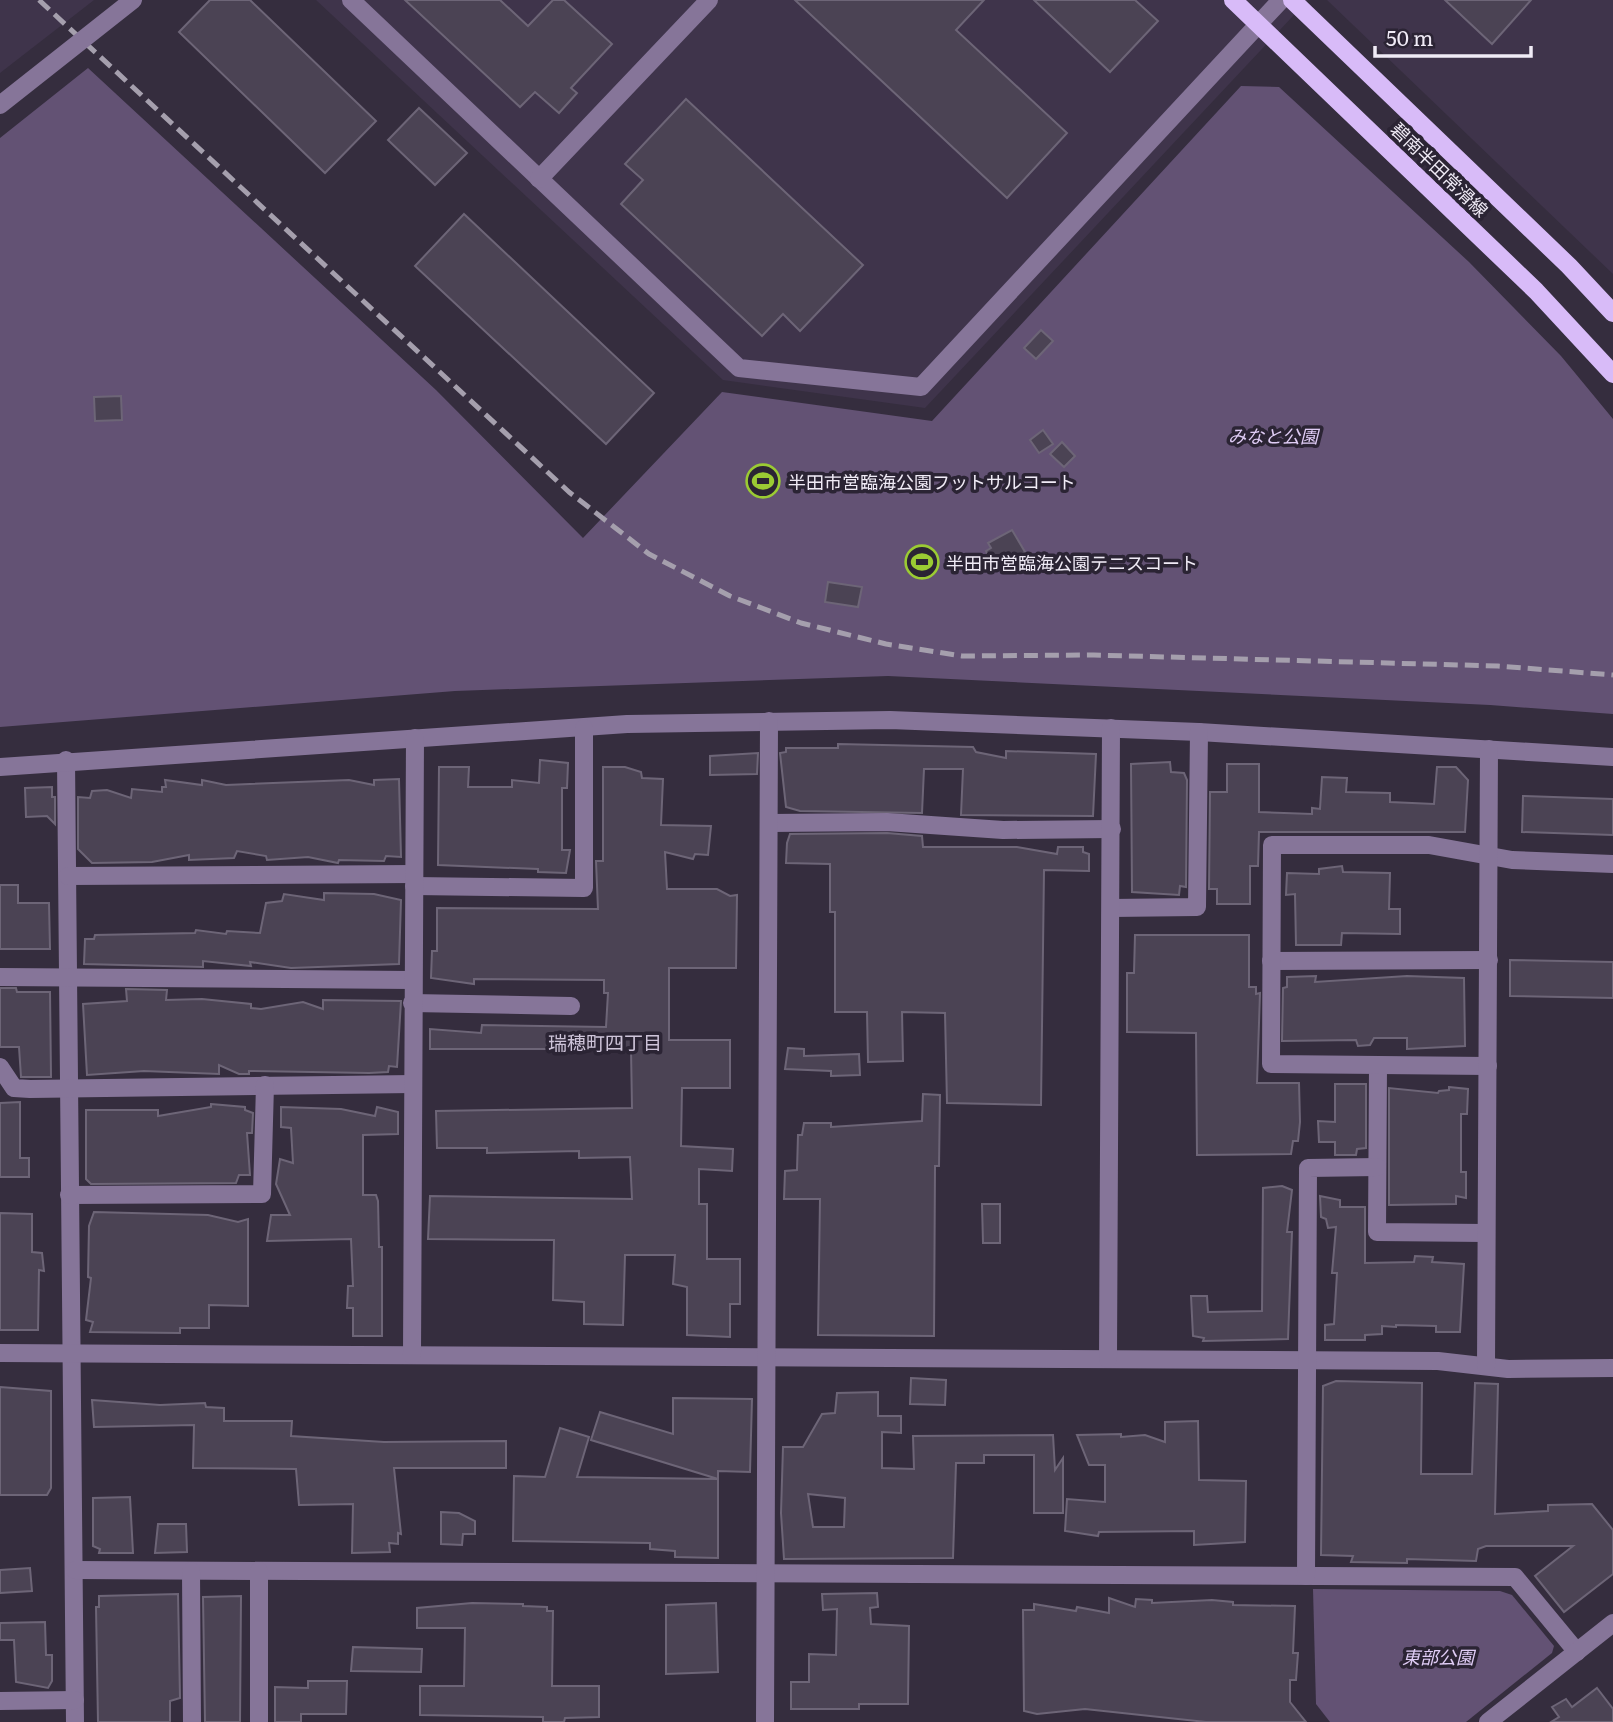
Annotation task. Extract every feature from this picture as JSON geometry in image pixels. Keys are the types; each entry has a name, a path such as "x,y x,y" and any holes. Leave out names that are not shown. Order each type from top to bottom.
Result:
{"main road":[{"name":"碧南半田常滑線","path":"1233,0 1536,291 1613,374"},
{"name":"碧南半田常滑線","path":"1292,0 1569,266 1613,313"}],"street":[{"path":"0,105 133,0"},
{"path":"352,0 739,368 922,387 1281,0"},
{"path":"539,179 709,0"},
{"path":"0,767 66,760 584,728 769,721 890,720 1199,732 1613,757"},
{"path":"765,1722 769,721"},
{"path":"68,876 414,880 584,888 584,728"},
{"path":"1108,1359 1111,728"},
{"path":"1111,908 1197,907 1199,732"},
{"path":"412,1355 415,738"},
{"path":"1486,1366 1489,749"},
{"path":"66,760 75,1722"},
{"path":"769,823 887,822 1003,830 1112,830"},
{"path":"1488,1066 1271,1064 1272,845 1429,845 1488,857 1613,864"},
{"path":"1271,961 1489,960"},
{"path":"0,977 48,977 67,980 412,980"},
{"path":"412,1003 571,1006"},
{"path":"1378,1066 1377,1232 1485,1233"},
{"path":"0,1067 13,1088 413,1084"},
{"path":"69,1195 262,1194 265,1085"},
{"path":"1306,1576 1308,1168 1377,1167"},
{"path":"0,1353 1438,1361 1486,1366 1613,1368"},
{"path":"75,1570 1515,1577 1577,1652"},
{"path":"191,1571 192,1722"},
{"path":"259,1571 259,1722"},
{"path":"1488,1722 1613,1623"},
{"path":"0,1701 75,1700"}],"shaded area":[{"path":"0,0 94,0 0,73"},
{"path":"316,0 1308,0 925,408 723,380"},
{"path":"1327,0 1613,0 1613,274"}],"green space":[{"name":"みなと公園","path":"88,68 436,390 583,538 722,392 932,421 1241,86 1279,87 1469,262 1561,356 1613,419 1613,714 1490,705 888,676 455,691 0,727 0,138"},
{"name":"東部公園","path":"1313,1589 1500,1591 1512,1595 1554,1646 1552,1653 1466,1722 1330,1722 1316,1704"}],"building":[{"path":"210,0 250,0 376,121 325,173 179,32"},
{"path":"405,0 500,0 528,26 553,0 564,0 612,44 571,88 577,93 559,113 535,92 520,107"},
{"path":"795,0 984,0 956,30 1067,133 1007,198"},
{"path":"1034,0 1135,0 1158,21 1110,72"},
{"path":"1445,0 1531,0 1492,44"},
{"path":"686,99 863,265 800,331 783,314 762,336 621,204 643,180 625,164"},
{"path":"419,108 467,153 435,185 388,140"},
{"path":"464,214 654,393 606,444 415,266"},
{"path":"1041,330 1053,341 1036,359 1024,348"},
{"path":"121,396 122,420 95,421 94,397"},
{"path":"1043,430 1053,444 1039,453 1030,440"},
{"path":"1062,442 1075,456 1064,467 1050,454"},
{"path":"1012,530 1025,552 996,569 986,551 991,548 988,543"},
{"path":"828,582 862,587 858,607 825,602"},
{"path":"838,744 973,747 976,752 1006,758 1006,751 1096,754 1093,816 961,815 963,769 924,769 922,813 800,811 786,807 780,753 786,752 786,748 838,748"},
{"path":"758,753 757,774 710,775 710,756"},
{"path":"540,760 568,763 567,788 562,788 562,850 570,850 566,873 538,872 538,869 438,865 439,767 469,767 468,787 512,787 512,780 539,783"},
{"path":"1170,762 1171,772 1184,773 1187,780 1186,887 1180,886 1179,895 1132,892 1131,764"},
{"path":"1227,764 1259,764 1259,812 1312,814 1312,808 1320,809 1322,777 1347,778 1346,792 1390,793 1390,802 1434,804 1437,767 1456,767 1468,780 1465,832 1259,832 1258,866 1250,866 1250,904 1217,904 1217,889 1209,889 1210,792 1227,792"},
{"path":"603,767 625,767 641,772 642,778 663,779 661,825 711,826 708,855 695,854 693,859 665,852 667,889 717,889 730,896 737,895 736,968 669,968 669,1040 730,1040 730,1088 682,1088 681,1146 733,1149 732,1171 699,1169 699,1204 707,1204 707,1259 740,1259 740,1304 730,1304 730,1337 687,1335 687,1287 673,1284 675,1255 625,1255 623,1325 584,1324 584,1302 553,1300 554,1240 428,1239 430,1196 632,1199 630,1157 579,1158 579,1151 487,1153 487,1148 437,1148 436,1111 632,1108 631,1049 430,1049 430,1029 481,1033 482,1025 606,1027 608,993 604,993 604,980 474,979 474,984 431,978 432,951 437,951 437,908 598,909 596,861 603,861"},
{"path":"399,779 401,857 386,856 384,861 339,860 338,863 308,857 267,860 266,856 237,851 234,858 189,860 189,855 152,862 92,863 78,849 78,797 90,798 92,791 107,790 131,798 132,789 162,792 162,787 166,787 165,780 202,785 202,780 226,785 349,780 374,785 374,780"},
{"path":"52,787 52,797 55,797 55,824 47,816 26,817 25,788"},
{"path":"1523,796 1613,799 1613,835 1522,832"},
{"path":"887,833 922,836 923,847 1017,847 1057,854 1058,847 1083,847 1083,852 1089,854 1089,871 1044,870 1041,1105 947,1103 945,1013 902,1012 903,1061 868,1062 867,1012 835,1012 835,912 830,912 830,864 786,863 787,843 790,834"},
{"path":"1342,866 1343,872 1390,873 1389,909 1400,909 1400,934 1342,933 1341,945 1296,945 1295,894 1286,895 1287,873 1319,874 1319,869"},
{"path":"0,885 18,885 18,903 49,903 50,949 0,949"},
{"path":"324,893 374,894 401,900 399,964 291,968 250,962 251,966 203,961 203,967 84,964 85,939 94,939 95,935 195,933 196,930 226,934 227,931 260,933 266,903 282,901 284,894 324,900"},
{"path":"1135,935 1249,935 1249,987 1256,987 1256,994 1260,993 1257,1083 1299,1083 1298,1141 1293,1141 1291,1154 1197,1155 1196,1033 1127,1032 1127,973 1134,973"},
{"path":"1510,960 1613,962 1613,998 1510,996"},
{"path":"1316,976 1315,982 1407,976 1464,978 1465,1046 1407,1049 1407,1038 1374,1038 1370,1045 1358,1046 1356,1040 1282,1041 1283,988 1287,987 1287,977"},
{"path":"0,988 16,988 17,992 50,992 51,1077 21,1077 19,1047 0,1047"},
{"path":"126,989 167,990 166,1000 202,999 251,1004 251,1008 261,1009 303,1002 323,1009 323,1000 401,1001 397,1067 389,1066 388,1072 369,1073 249,1071 249,1074 239,1074 219,1065 219,1074 144,1071 87,1075 83,1004 127,1001"},
{"path":"788,1048 804,1049 804,1056 859,1054 860,1075 831,1076 831,1071 785,1069"},
{"path":"1335,1084 1366,1084 1366,1148 1357,1149 1356,1155 1335,1155 1335,1142 1319,1142 1318,1121 1335,1122"},
{"path":"1449,1087 1468,1089 1467,1114 1461,1114 1461,1172 1466,1172 1466,1198 1456,1196 1456,1204 1389,1205 1389,1088 1438,1093 1449,1090"},
{"path":"923,1094 940,1095 939,1166 935,1166 934,1336 818,1335 820,1199 784,1199 785,1171 797,1170 798,1135 802,1135 804,1123 831,1123 831,1127 922,1121"},
{"path":"20,1102 20,1158 29,1158 29,1177 0,1177 0,1103"},
{"path":"211,1104 245,1107 245,1110 253,1113 252,1133 247,1133 250,1175 239,1175 236,1183 91,1184 86,1179 86,1110 158,1110 158,1116 211,1107"},
{"path":"281,1107 341,1109 375,1116 377,1107 398,1112 398,1134 363,1135 363,1195 376,1195 378,1201 379,1247 382,1247 382,1336 353,1336 353,1308 347,1308 348,1286 353,1286 351,1239 267,1241 271,1215 290,1215 276,1184 280,1159 293,1163 291,1128 281,1127"},
{"path":"1282,1186 1292,1190 1287,1232 1292,1232 1288,1339 1203,1341 1204,1338 1193,1336 1191,1296 1207,1296 1208,1312 1262,1311 1263,1188"},
{"path":"1320,1196 1340,1200 1340,1207 1365,1207 1365,1263 1414,1262 1415,1256 1433,1257 1432,1262 1464,1264 1460,1332 1436,1332 1436,1326 1396,1325 1382,1326 1382,1334 1365,1335 1365,1340 1325,1340 1325,1325 1334,1324 1337,1273 1332,1273 1336,1227 1328,1228 1326,1219 1321,1217"},
{"path":"982,1204 1000,1204 1000,1243 983,1243"},
{"path":"94,1212 208,1215 238,1222 248,1219 248,1306 209,1305 209,1328 180,1328 180,1333 90,1332 93,1322 86,1320 91,1278 88,1277 89,1226"},
{"path":"0,1213 32,1214 32,1252 42,1253 44,1271 39,1270 38,1330 0,1330"},
{"path":"911,1378 946,1380 945,1405 910,1404"},
{"path":"1336,1381 1422,1383 1421,1474 1472,1474 1475,1383 1498,1384 1495,1514 1548,1511 1548,1505 1592,1504 1613,1530 1613,1574 1564,1612 1535,1576 1573,1546 1486,1546 1478,1549 1476,1561 1407,1559 1407,1563 1351,1562 1353,1556 1321,1555 1323,1386"},
{"path":"0,1387 51,1391 51,1488 47,1495 0,1495"},
{"path":"878,1392 878,1416 901,1416 901,1433 882,1432 882,1468 914,1469 913,1436 1053,1435 1055,1470 1063,1458 1063,1513 1034,1513 1034,1455 984,1455 984,1463 956,1463 953,1558 784,1559 781,1513 783,1447 803,1447 822,1414 835,1413 837,1393","holes":["808,1494 845,1498 844,1527 813,1527"]},
{"path":"673,1398 752,1399 750,1472 718,1471 718,1479 591,1440 600,1412 673,1434"},
{"path":"92,1400 160,1405 205,1403 206,1407 224,1408 224,1421 292,1421 291,1436 384,1442 506,1441 506,1468 394,1468 401,1534 398,1533 398,1544 389,1543 390,1552 352,1553 353,1504 299,1505 296,1469 193,1468 194,1425 94,1427"},
{"path":"1198,1421 1199,1480 1246,1481 1245,1542 1194,1545 1194,1531 1099,1532 1098,1536 1065,1531 1067,1499 1105,1502 1105,1465 1089,1465 1077,1435 1145,1435 1165,1442 1165,1422"},
{"path":"560,1428 589,1437 577,1477 718,1479 718,1558 675,1557 675,1551 650,1549 650,1543 513,1541 514,1476 545,1477"},
{"path":"130,1497 133,1553 99,1553 100,1549 93,1546 93,1498"},
{"path":"441,1512 459,1513 475,1521 475,1534 463,1534 462,1545 441,1544"},
{"path":"158,1524 186,1524 187,1552 155,1553"},
{"path":"30,1568 32,1591 0,1593 0,1570"},
{"path":"877,1593 878,1607 870,1608 871,1624 909,1626 908,1704 859,1704 859,1709 791,1709 791,1682 809,1682 809,1654 836,1655 837,1609 823,1610 822,1594"},
{"path":"178,1594 180,1698 170,1701 170,1722 98,1722 96,1607 99,1607 99,1596"},
{"path":"241,1596 240,1722 205,1722 203,1597"},
{"path":"1109,1598 1135,1607 1136,1599 1152,1600 1152,1603 1212,1600 1233,1602 1233,1605 1295,1606 1293,1653 1298,1653 1296,1680 1290,1680 1290,1702 1306,1722 1206,1722 1085,1709 1037,1714 1024,1711 1023,1610 1034,1610 1034,1604 1076,1611 1077,1607 1109,1613"},
{"path":"472,1603 523,1604 547,1607 547,1611 553,1611 552,1686 599,1686 599,1717 543,1722 543,1717 420,1715 420,1686 464,1686 465,1628 417,1628 417,1608"},
{"path":"716,1603 718,1672 666,1674 666,1605"},
{"path":"45,1622 46,1655 52,1655 52,1681 48,1688 16,1682 14,1640 0,1640 0,1623"},
{"path":"353,1647 422,1649 421,1672 351,1671"},
{"path":"308,1681 347,1681 346,1714 301,1714 301,1722 275,1722 275,1687 308,1688"},
{"path":"1597,1688 1613,1709 1613,1722 1551,1722 1559,1717 1552,1707 1566,1699 1572,1707"}],"railway":[{"path":"39,0 569,492 649,554 730,596 801,623 886,644 962,656 1094,655 1498,666 1613,675"}],"place":[{"name":"半田市営臨海公園フットサルコート","path":"763,481"},
{"name":"半田市営臨海公園テニスコート","path":"922,562"}],"district":[{"name":"瑞穂町四丁目","path":"605,1042"}]}
